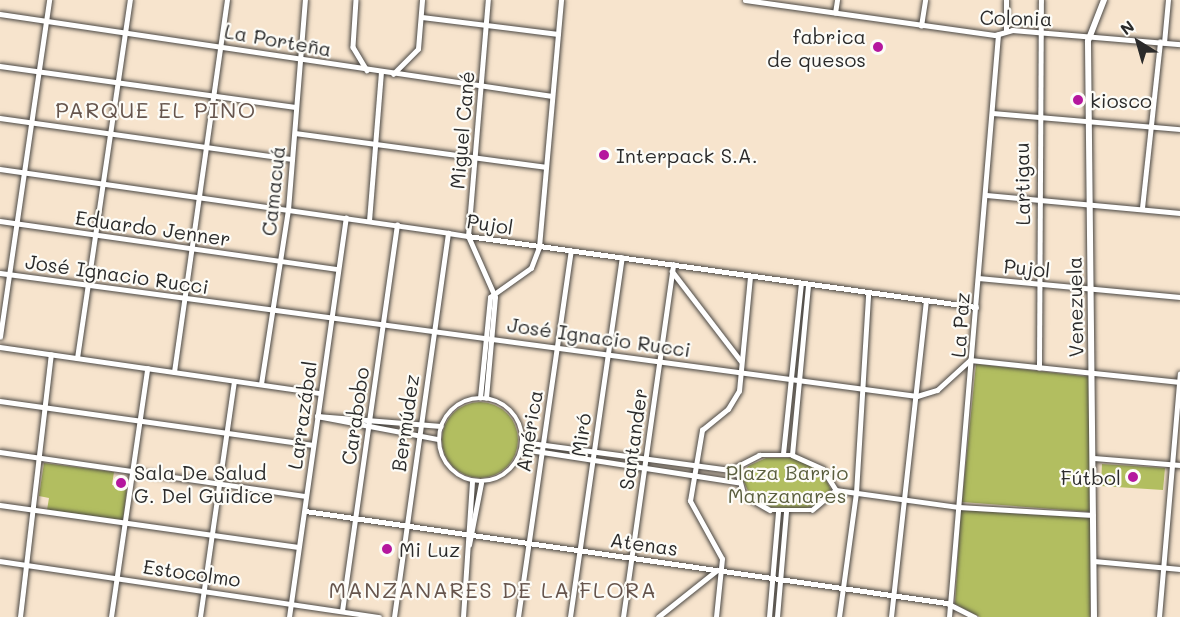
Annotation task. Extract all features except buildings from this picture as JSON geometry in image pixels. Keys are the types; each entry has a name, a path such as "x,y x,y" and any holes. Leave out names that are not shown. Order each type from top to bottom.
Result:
{"main road":[{"name":"Venezuela","path":"1094,617 1089,36 1104,0"}],"street":[{"path":"0,337 49,0"},
{"path":"77,358 130,0"},
{"path":"174,372 208,147 227,0"},
{"name":"Camacuá","path":"261,384 288,210 305,0"},
{"path":"356,0 353,47 367,70"},
{"path":"393,74 418,49 422,0"},
{"name":"Miguel Cané","path":"488,0 468,236 493,292"},
{"path":"486,398 493,292 531,268 539,247 561,0"},
{"name":"Colonia","path":"746,0 998,35 1006,31 1180,44"},
{"path":"835,13 837,0"},
{"path":"921,26 925,0"},
{"path":"1006,0 1006,31"},
{"name":"Lartigau","path":"1040,368 1036,116 1037,33 1041,0"},
{"path":"1142,208 1150,126 1168,0"},
{"name":"La Porteña","path":"0,14 222,45 367,70 552,96"},
{"path":"422,16 558,34"},
{"name":"La Paz","path":"949,617 998,35"},
{"path":"0,66 295,107"},
{"path":"369,221 381,72"},
{"path":"992,113 1090,119 1180,129"},
{"path":"0,117 292,159"},
{"path":"295,133 545,167"},
{"name":"Pujol","path":"0,169 622,258 672,268 868,295 976,307"},
{"path":"986,195 1180,213"},
{"name":"Larrazábal","path":"289,617 346,218"},
{"name":"Eduardo Jenner","path":"0,221 338,269"},
{"name":"Carabobo","path":"342,611 397,225"},
{"name":"Bermúdez","path":"394,617 448,233"},
{"name":"América","path":"518,617 571,251"},
{"name":"Miró","path":"570,617 622,258"},
{"path":"672,268 742,362"},
{"name":"Santander","path":"623,617 672,268"},
{"name":"José Ignacio Rucci","path":"0,273 184,299 384,322 916,396"},
{"path":"717,617 720,555 692,511 695,473 702,430 733,404 741,373 750,277"},
{"name":"Pujol","path":"978,278 1180,297"},
{"path":"783,454 801,284"},
{"path":"792,456 808,286"},
{"path":"839,617 856,493 860,388 868,295"},
{"path":"891,617 908,501 926,302"},
{"path":"480,398 489,337"},
{"path":"0,347 320,393"},
{"path":"20,617 51,355"},
{"path":"916,396 937,390 961,363 972,361 1180,382"},
{"path":"111,617 147,369"},
{"path":"1159,617 1180,374"},
{"path":"200,617 234,381"},
{"path":"486,398 514,413 523,442 522,449 505,475 481,483 472,482 445,464 438,439 441,426 456,406 486,398"},
{"path":"0,401 313,445"},
{"path":"317,416 369,420 419,431 438,439"},
{"path":"317,416 368,427 419,431 441,426"},
{"path":"523,442 696,466 737,469 759,455 783,454 823,469 836,490 959,507 1093,515"},
{"path":"522,449 695,473 736,482 752,502 778,512 818,508 836,490"},
{"path":"0,452 306,496"},
{"path":"1094,458 1180,465"},
{"path":"736,482 737,469"},
{"path":"463,617 472,482"},
{"path":"469,545 474,535 481,483"},
{"path":"0,505 298,547"},
{"name":"Atenas","path":"304,510 894,595 950,604 975,617"},
{"path":"769,617 778,512"},
{"path":"777,617 786,512"},
{"name":"Estocolmo","path":"0,561 204,589 379,617"},
{"path":"1094,561 1180,569"},
{"path":"658,617 720,571"}],"green space":[{"path":"976,364 1091,377 1091,512 962,502"},
{"path":"480,402 495,405 507,413 515,425 518,440 515,455 507,467 495,475 480,478 465,475 453,467 445,455 442,440 445,425 453,413 465,405"},
{"name":"Plaza Barrio Manzanares","path":"766,458 792,458 822,471 832,492 818,505 802,509 770,507 750,495 741,476 748,466"},
{"path":"44,463 114,472 112,485 127,487 123,520 47,510 49,498 39,496"},
{"name":"Fútbol","path":"1102,464 1165,468 1163,490 1101,486"},
{"path":"961,510 1091,518 1090,617 980,617 955,604"}],"place":[{"name":"fabrica de quesos","path":"878,47"},
{"name":"kiosco","path":"1078,100"},
{"name":"Interpack S.A.","path":"604,155"},
{"name":"Fútbol","path":"1133,477"},
{"name":"Sala De Salud G. Del Guidice","path":"121,483"},
{"name":"Mi Luz","path":"387,549"}],"district":[{"name":"PARQUE EL PINO","path":"156,110"},
{"name":"MANZANARES DE LA FLORA","path":"493,590"}]}
